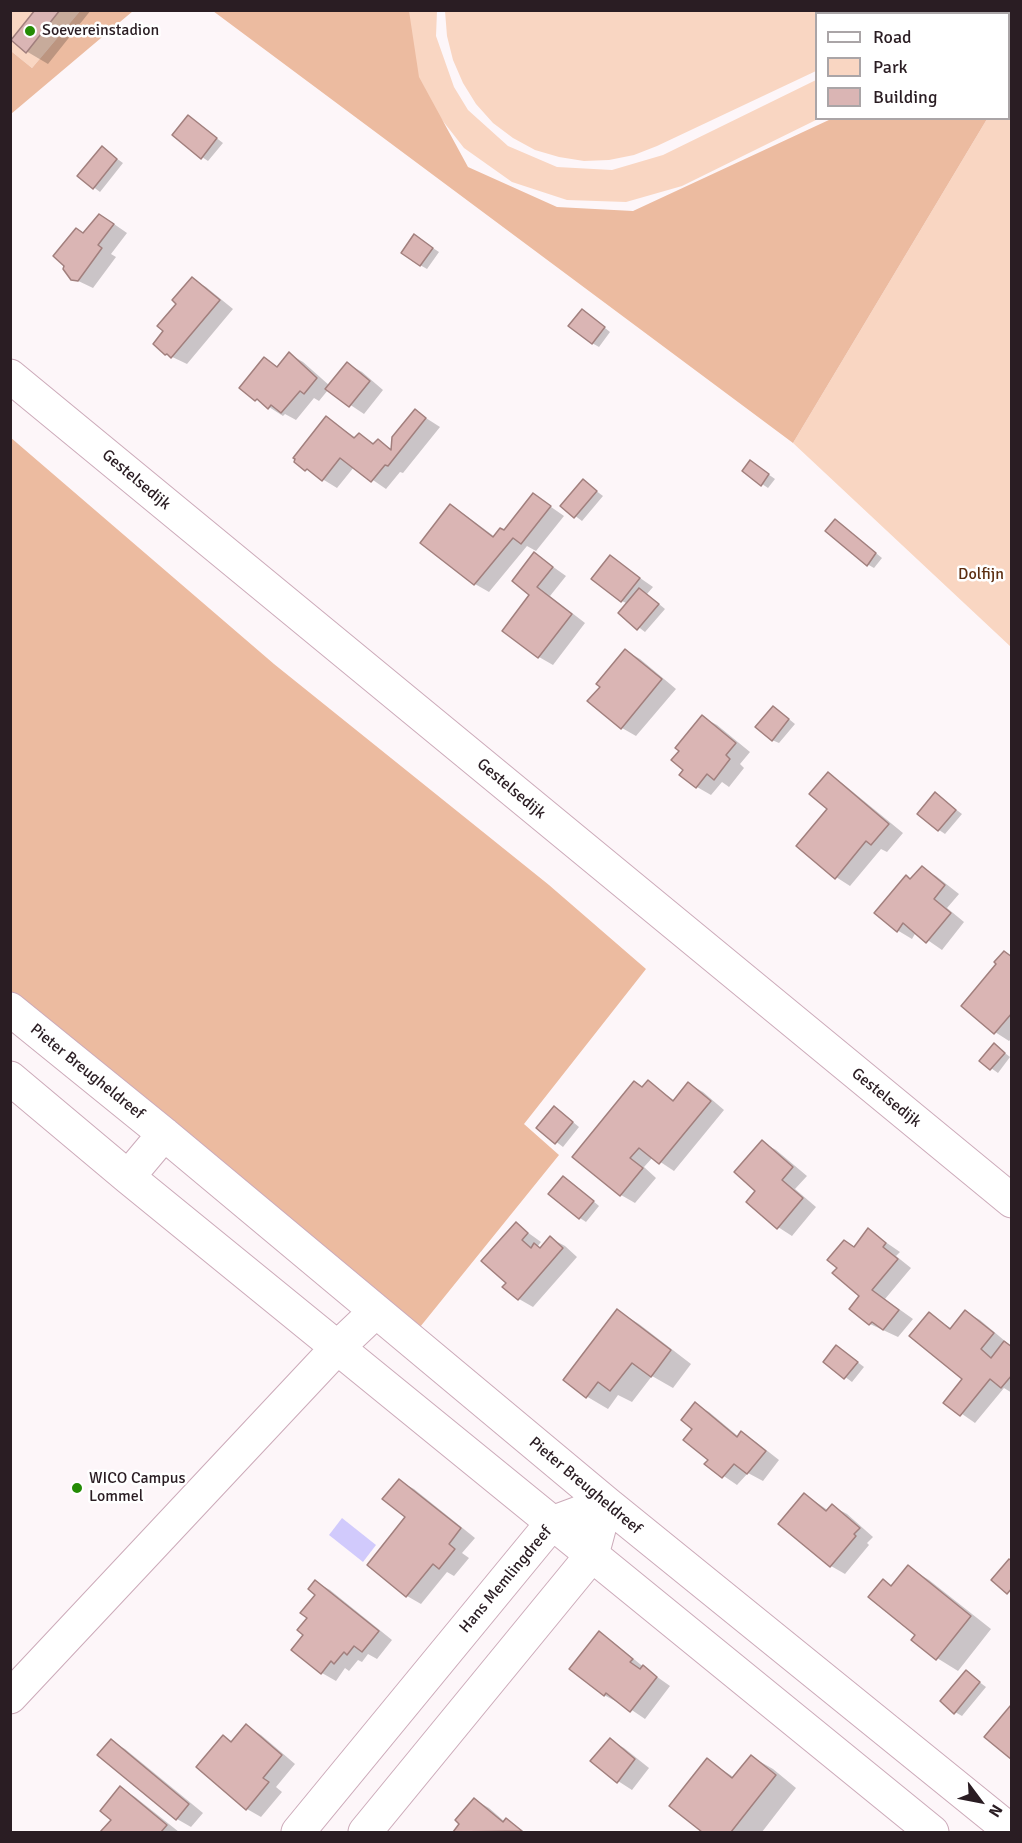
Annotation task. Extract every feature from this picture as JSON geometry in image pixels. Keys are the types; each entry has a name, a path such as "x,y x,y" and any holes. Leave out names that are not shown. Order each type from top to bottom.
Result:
{"street":[{"name":"Gestelsedijk","path":"10,376 1011,1201"},
{"name":"Pieter Breugheldreef","path":"10,1009 164,1134 606,1503 1011,1832"},
{"path":"10,1078 128,1177 932,1833"},
{"path":"128,1177 164,1134"},
{"path":"10,1697 338,1348 376,1311"},
{"path":"365,1833 592,1556 606,1503"},
{"name":"Hans Memlingdreef","path":"298,1833 552,1523 606,1503"}],"green space":[{"path":"445,10 944,11 815,12 815,71 657,146 634,155 609,160 584,161 535,150 513,138 493,123 476,104 463,83 453,60 447,36"},
{"name":"Soevereinstadion","path":"10,11 80,11 32,68 11,51"},
{"path":"403,11 437,11 436,36 454,87 468,110 508,146 557,167 612,170 663,155 815,80 816,120 682,186 626,202 567,200 512,182 464,148 428,102 406,48"},
{"name":"Dolfijn","path":"1011,77 1011,647 793,443 986,120 1010,120"}],"shaded area":[{"path":"80,11 133,11 11,114 11,51 32,68"},
{"path":"213,11 409,11 419,77 468,167 557,207 633,211 829,120 986,120 793,443"},
{"path":"10,437 274,664 549,885 646,969 524,1124 559,1155 416,1332 11,993"},
{"path":"342,1518 376,1545 363,1562 329,1535"}],"building":[{"path":"35,10 60,10 26,53 11,40"},
{"path":"188,115 217,138 201,159 172,135"},
{"path":"102,146 117,159 93,189 77,176"},
{"path":"99,214 114,224 98,245 102,248 78,281 71,280 63,269 64,266 53,256 76,228 83,233"},
{"path":"414,234 433,248 420,266 401,253"},
{"path":"192,277 220,300 171,358 153,344 163,331 157,326 176,304 172,300"},
{"path":"582,309 605,327 592,344 568,326"},
{"path":"289,352 317,378 304,394 300,391 281,413 271,405 268,409 239,388 264,357 277,367"},
{"path":"347,362 370,381 349,407 325,389"},
{"path":"415,409 426,418 388,466 385,465 371,482 340,458 322,481 294,462 293,458 326,416 354,438 359,433 373,444 378,439 391,450 392,437"},
{"path":"750,460 769,474 761,486 742,471"},
{"path":"583,479 597,491 574,518 560,506"},
{"path":"533,493 551,506 521,544 513,538 474,585 420,543 450,504 493,537 500,528 504,530"},
{"path":"835,519 876,553 867,566 825,531"},
{"path":"534,552 553,567 537,587 572,614 538,658 502,631 529,595 512,581"},
{"path":"610,555 640,578 621,602 591,579"},
{"path":"639,588 659,604 637,630 618,613"},
{"path":"625,649 662,679 621,729 587,701 600,687 596,684"},
{"path":"773,706 789,719 772,741 755,727"},
{"path":"702,715 736,743 726,755 730,759 714,780 707,774 696,788 679,775 683,770 671,760 679,751 675,748"},
{"path":"828,772 889,824 871,845 866,841 835,879 796,846 827,809 809,794"},
{"path":"935,792 956,810 938,831 917,814"},
{"path":"922,866 945,885 934,899 951,913 926,943 903,923 897,932 874,913 906,875 910,879"},
{"path":"1004,951 1012,957 1012,1013 994,1034 961,1006"},
{"path":"994,1043 1005,1053 990,1070 979,1061"},
{"path":"648,1080 673,1101 688,1082 711,1101 659,1164 639,1148 630,1158 643,1168 620,1196 572,1157 634,1081 642,1087"},
{"path":"554,1106 573,1122 555,1144 536,1128"},
{"path":"762,1140 793,1167 782,1180 803,1198 777,1229 746,1202 755,1191 734,1172"},
{"path":"563,1176 594,1201 579,1219 548,1194"},
{"path":"516,1222 528,1233 522,1240 531,1248 534,1243 540,1248 550,1236 563,1248 518,1300 502,1287 506,1283 481,1261"},
{"path":"868,1228 886,1243 883,1247 898,1259 872,1290 899,1310 883,1330 872,1322 869,1325 849,1309 859,1296 832,1273 837,1268 827,1260 844,1240 854,1247"},
{"path":"617,1309 671,1350 651,1377 632,1363 610,1391 598,1382 586,1398 563,1380"},
{"path":"965,1310 994,1333 981,1349 991,1358 1004,1341 1012,1347 1012,1375 1001,1388 990,1379 960,1416 943,1403 962,1379 909,1336 929,1312 950,1329"},
{"path":"836,1345 858,1362 844,1379 823,1362"},
{"path":"695,1402 737,1437 741,1431 766,1451 747,1474 734,1464 722,1478 704,1464 708,1460 683,1440 692,1429 681,1420"},
{"path":"399,1479 461,1528 449,1544 455,1549 439,1569 433,1564 406,1597 367,1565 405,1517 382,1499"},
{"path":"804,1493 826,1511 832,1504 860,1528 830,1567 778,1524"},
{"path":"1009,1559 1012,1561 1012,1588 1007,1594 991,1580"},
{"path":"908,1565 971,1616 936,1660 911,1640 915,1635 868,1597 883,1579 891,1586"},
{"path":"315,1580 379,1631 362,1652 354,1646 347,1655 344,1652 334,1664 331,1661 321,1674 291,1650 303,1635 297,1630 307,1618 300,1613 315,1595 308,1589"},
{"path":"599,1631 633,1659 630,1662 640,1669 643,1665 657,1677 630,1712 606,1693 604,1696 569,1669"},
{"path":"966,1670 980,1682 954,1714 940,1701"},
{"path":"1012,1706 1012,1760 984,1737"},
{"path":"246,1724 282,1755 263,1778 269,1782 246,1810 196,1767 223,1735 231,1742"},
{"path":"610,1738 635,1759 617,1783 590,1761"},
{"path":"111,1739 189,1804 176,1820 97,1755"},
{"path":"751,1755 776,1775 731,1832 702,1832 669,1806 707,1758 732,1778"},
{"path":"120,1786 167,1825 161,1832 100,1832 111,1820 100,1811"},
{"path":"474,1798 503,1822 506,1818 522,1831 453,1832 459,1824 455,1820"}],"place":[{"name":"Soevereinstadion","path":"30,31"},
{"name":"WICO Campus Lommel","path":"77,1488"}]}
